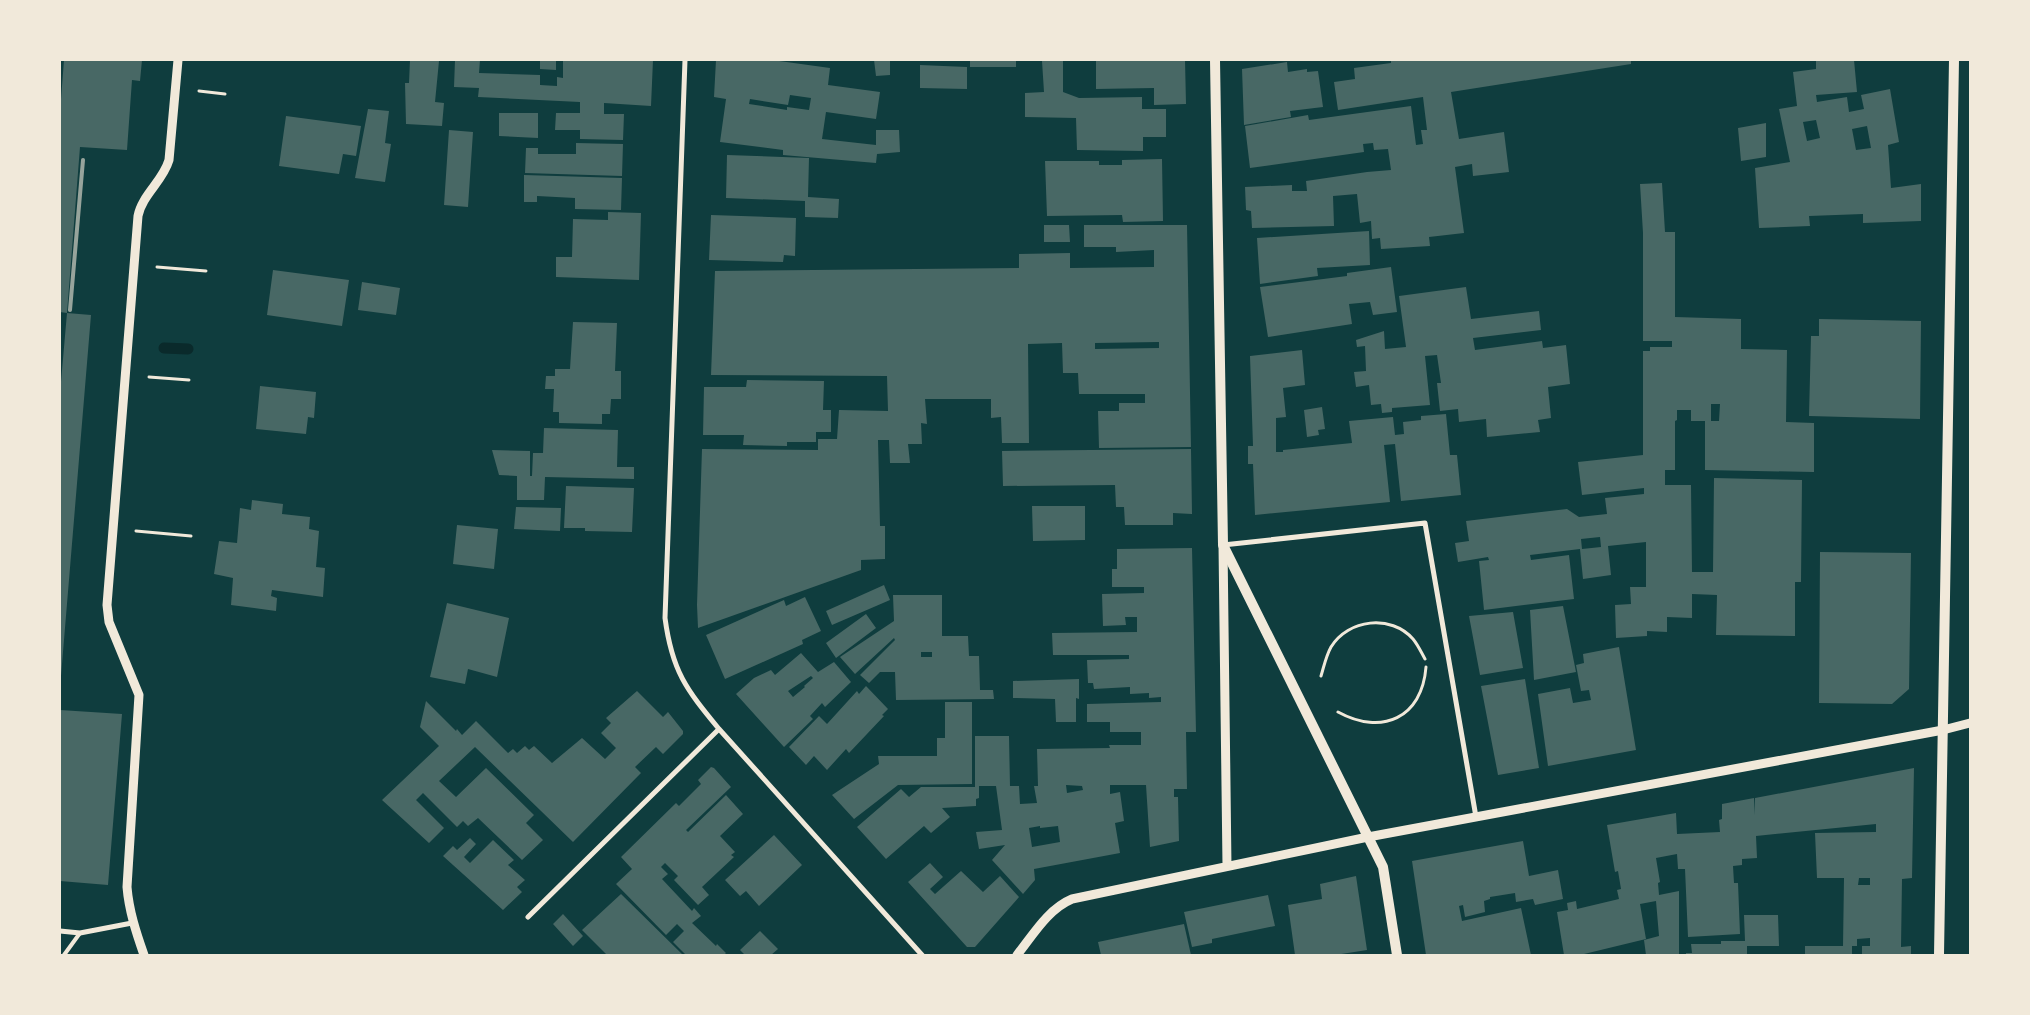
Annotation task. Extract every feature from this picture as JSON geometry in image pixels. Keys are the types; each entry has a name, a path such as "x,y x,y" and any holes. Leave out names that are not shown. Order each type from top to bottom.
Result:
{"main road":[{"path":"1215,60 1223,545 1383,868 1396,955"},
{"path":"1939,955 1954,60"}],"street":[{"path":"144,955 128,907 127,887 139,695 109,622 107,605 138,216 141,205 164,173 169,160 178,60"},
{"path":"685,60 665,618 672,656 680,678 690,694 719,729 922,955"},
{"path":"1227,866 1223,545 1425,523 1476,817"},
{"path":"1017,955 1060,904 1072,899 1368,837 1943,730 1970,723"},
{"path":"528,917 719,729"},
{"path":"60,931 80,933 132,923"}],"lane":[{"path":"64,955 80,933"}],"path":[{"path":"199,91 225,94"},
{"path":"160,267 206,271"},
{"path":"150,377 188,380"},
{"path":"135,531 191,536"},
{"path":"1321,676 1326,657 1332,645 1341,635 1364,623 1378,622 1390,624 1402,630 1413,639 1425,659"},
{"path":"1338,712 1347,717 1372,724 1398,718 1409,710 1417,700 1423,688 1426,666"}],"building":[{"path":"64,60 142,60 140,81 132,80 127,150 80,147 67,313 60,312 60,112"},
{"path":"410,60 439,61 435,102 444,103 442,126 406,124 405,83 409,83"},
{"path":"455,60 480,60 479,73 540,75 540,85 557,86 557,77 563,78 563,60 653,60 651,106 604,103 604,114 624,114 623,140 580,139 580,130 555,130 556,113 580,113 580,102 478,97 479,88 454,87"},
{"path":"540,60 556,60 556,70 540,69"},
{"path":"716,60 772,60 830,68 828,85 880,92 876,119 826,112 822,139 876,145 876,130 899,130 900,152 877,154 876,163 783,155 783,150 720,142 726,99 714,97","holes":["790,95 811,98 809,110 787,107 787,110 749,104 750,99 788,105"]},
{"path":"874,60 890,60 890,75 876,76"},
{"path":"970,60 1016,60 1016,67 970,67"},
{"path":"1096,60 1185,60 1186,104 1154,105 1154,88 1096,89"},
{"path":"1391,60 1631,60 1631,64 1451,92 1459,139 1504,132 1509,172 1473,176 1472,164 1455,167 1464,233 1429,237 1430,246 1381,249 1380,238 1372,239 1371,221 1360,223 1357,194 1333,196 1334,226 1252,228 1251,211 1246,210 1245,187 1292,185 1292,191 1307,191 1306,181 1391,170 1388,149 1374,150 1373,143 1363,144 1364,152 1250,168 1245,126 1308,115 1309,120 1411,106 1416,145 1423,144 1421,130 1427,130 1423,97 1338,110 1334,82 1355,79 1354,68 1391,63"},
{"path":"1816,60 1854,60 1857,92 1816,95 1817,102 1847,97 1849,112 1864,109 1861,95 1890,89 1899,142 1888,145 1891,188 1921,184 1921,221 1863,223 1863,214 1809,216 1810,226 1759,228 1755,168 1790,162 1779,109 1797,106 1793,72 1816,69","holes":["1816,120 1820,138 1807,141 1803,122","1867,126 1871,148 1856,150 1852,129"]},
{"path":"1042,61 1063,61 1063,92 1079,98 1142,97 1142,109 1166,109 1166,137 1143,137 1143,151 1077,150 1076,118 1025,117 1025,93 1044,92"},
{"path":"1287,62 1288,72 1307,69 1307,72 1318,71 1323,107 1290,111 1291,117 1244,125 1242,69"},
{"path":"920,65 967,67 967,89 920,88"},
{"path":"368,109 389,111 385,143 391,144 385,182 355,178"},
{"path":"499,113 538,113 538,138 499,136"},
{"path":"286,116 361,126 356,156 343,154 339,174 279,166"},
{"path":"1766,123 1766,157 1741,161 1738,128"},
{"path":"449,130 473,132 468,207 444,205"},
{"path":"576,143 623,144 622,176 525,173 526,148 538,148 538,154 576,154"},
{"path":"727,155 809,158 808,197 839,199 838,218 805,217 805,201 726,198"},
{"path":"1162,159 1163,221 1123,222 1122,215 1047,216 1045,161 1099,161 1099,165 1122,165 1122,160"},
{"path":"524,175 622,178 621,210 575,209 575,198 537,196 537,202 524,202"},
{"path":"1662,183 1665,232 1675,232 1675,317 1741,319 1741,349 1787,350 1786,422 1814,423 1814,472 1705,470 1705,421 1691,421 1691,410 1677,410 1677,420 1675,421 1675,470 1665,470 1665,485 1691,485 1692,572 1713,572 1714,478 1802,480 1801,582 1795,582 1795,636 1716,635 1717,595 1692,594 1692,618 1667,617 1667,632 1647,631 1647,636 1616,638 1615,605 1631,604 1630,587 1646,587 1646,542 1608,546 1611,575 1583,579 1580,549 1530,555 1531,560 1569,555 1574,599 1484,610 1479,561 1489,560 1488,557 1458,562 1455,543 1469,541 1466,521 1567,509 1579,517 1607,514 1605,498 1644,494 1644,488 1582,495 1578,462 1643,455 1643,351 1650,351 1650,347 1672,347 1672,341 1643,341 1643,233 1640,184","holes":["1711,404 1720,404 1719,421 1711,421","1600,537 1601,547 1582,549 1581,539"]},
{"path":"608,212 641,213 639,280 556,277 556,257 572,257 573,219 608,220"},
{"path":"711,215 796,218 795,256 784,255 783,262 709,260"},
{"path":"1044,225 1069,225 1070,242 1044,242"},
{"path":"1084,225 1187,225 1191,447 1099,448 1098,411 1119,411 1119,403 1145,403 1145,394 1079,394 1078,373 1063,373 1062,343 1028,344 1029,443 1002,443 1001,417 991,418 991,399 925,399 927,424 921,423 922,444 908,444 910,463 890,463 889,440 878,440 880,526 885,526 885,559 861,560 861,570 698,628 697,605 702,449 818,450 818,439 837,439 839,410 888,411 887,376 711,375 715,271 1019,268 1019,254 1070,253 1070,268 1154,267 1154,250 1116,252 1116,247 1084,247","holes":["1159,342 1159,348 1095,349 1095,343"]},
{"path":"1369,231 1370,265 1317,268 1318,276 1260,284 1257,238"},
{"path":"1391,267 1397,312 1373,315 1370,302 1349,304 1352,324 1268,337 1260,287 1347,276 1347,273"},
{"path":"273,270 349,280 342,326 267,315"},
{"path":"362,282 400,288 396,315 358,310"},
{"path":"1466,287 1471,319 1539,311 1541,330 1473,338 1475,350 1542,341 1543,348 1566,345 1570,384 1548,387 1551,418 1538,420 1540,432 1487,437 1486,419 1459,422 1458,409 1440,411 1437,383 1441,383 1437,355 1425,356 1430,405 1392,408 1392,412 1382,413 1381,404 1371,405 1369,385 1356,387 1354,372 1366,371 1365,346 1357,347 1356,340 1384,331 1385,349 1406,347 1399,296"},
{"path":"67,313 91,315 61,676 60,393"},
{"path":"1819,319 1921,321 1920,419 1809,416 1811,336 1819,336"},
{"path":"573,322 617,323 615,371 621,371 621,399 611,399 610,414 602,414 602,424 559,423 559,412 553,412 554,389 545,389 546,376 555,376 555,369 570,369"},
{"path":"1302,350 1305,385 1283,388 1286,417 1276,418 1276,452 1352,443 1349,421 1393,417 1395,435 1404,434 1403,422 1421,420 1421,416 1446,414 1450,455 1457,455 1461,495 1401,501 1395,444 1384,445 1390,502 1255,515 1253,464 1248,464 1248,446 1253,446 1250,356"},
{"path":"747,380 824,381 823,410 831,410 831,432 816,432 816,442 787,442 787,446 743,445 744,435 703,435 704,387 746,387"},
{"path":"260,386 316,392 314,418 308,417 306,434 256,429"},
{"path":"1322,407 1325,429 1318,430 1319,435 1307,437 1304,410"},
{"path":"544,428 618,430 617,467 634,467 634,479 545,477 544,500 517,500 517,476 499,475 492,450 530,451 530,476 532,476 533,453 543,453"},
{"path":"1191,449 1192,514 1173,513 1173,525 1125,525 1124,507 1116,507 1115,485 1003,486 1002,451"},
{"path":"566,486 634,488 632,532 585,531 585,528 564,528"},
{"path":"252,500 283,504 282,514 310,517 309,529 319,531 316,567 325,568 323,597 272,590 271,596 277,598 276,611 231,605 233,578 214,574 219,541 237,543 240,508 251,510"},
{"path":"1032,506 1085,506 1085,540 1033,541"},
{"path":"516,507 561,508 560,531 514,529"},
{"path":"457,525 498,529 494,569 453,564"},
{"path":"1192,548 1196,732 1186,732 1187,789 1174,789 1174,797 1178,797 1179,841 1150,847 1146,785 1110,785 1110,794 1120,792 1124,821 1115,823 1120,853 1034,869 1035,880 1023,894 992,860 1005,845 979,849 976,832 1002,830 996,786 979,786 979,798 976,799 976,806 942,808 950,817 931,833 924,826 886,859 857,827 901,789 909,797 921,787 975,787 975,736 1009,736 1010,786 1019,786 1020,804 1037,803 1034,786 1038,786 1037,749 1110,748 1109,745 1141,745 1141,732 1110,732 1110,722 1087,722 1087,704 1161,702 1161,697 1149,698 1149,693 1130,694 1130,687 1094,689 1093,683 1088,683 1087,660 1129,659 1129,655 1053,655 1052,633 1137,632 1137,617 1125,617 1126,625 1103,626 1102,594 1144,593 1144,587 1112,587 1112,569 1117,569 1117,549","holes":["1066,785 1082,786 1083,790 1067,793","1040,826 1040,828 1058,826 1060,842 1032,847 1029,828"]},
{"path":"1820,552 1911,553 1909,689 1892,704 1819,703"},
{"path":"884,585 890,600 832,625 826,611"},
{"path":"893,595 942,595 942,636 968,636 969,656 979,656 980,690 993,690 994,699 896,700 895,672 880,672 869,683 860,675 895,640 894,638 855,674 840,657 894,621","holes":["921,652 932,652 932,657 921,657"]},
{"path":"805,597 821,631 802,640 803,644 725,679 706,635 784,600 786,606"},
{"path":"447,603 509,618 497,677 468,669 465,684 430,677"},
{"path":"1563,606 1576,672 1534,680 1530,610"},
{"path":"1513,612 1523,668 1480,675 1469,616"},
{"path":"866,614 876,628 836,658 826,643"},
{"path":"1619,647 1636,750 1548,766 1538,694 1570,688 1573,703 1591,700 1589,690 1581,691 1576,665 1584,663 1583,654"},
{"path":"801,653 818,672 834,662 851,682 825,707 822,703 810,716 813,719 784,747 736,694 754,678 771,670 775,675","holes":["811,676 813,678 793,697 788,691"]},
{"path":"1079,679 1079,699 1076,698 1076,722 1056,722 1055,699 1013,698 1013,681"},
{"path":"1525,679 1539,768 1498,775 1481,686"},
{"path":"866,686 888,709 882,715 884,716 849,753 846,749 827,770 814,756 806,765 789,747 819,716 827,724 857,691 859,694"},
{"path":"637,691 663,717 668,712 683,731 683,734 663,754 656,747 635,767 641,773 573,842 475,747 439,781 456,797 486,768 534,815 526,823 543,840 522,860 478,818 468,826 463,821 457,827 423,793 416,800 444,828 429,843 382,800 439,746 420,727 426,701 462,735 476,721 508,753 513,749 517,753 525,746 529,750 534,746 552,763 582,738 605,759 616,748 601,733 611,723 606,718"},
{"path":"945,702 972,702 972,784 898,785 854,819 832,795 879,764 878,756 937,756 937,738 945,738"},
{"path":"60,710 122,714 108,885 60,881"},
{"path":"711,767 731,787 686,830 688,832 726,795 743,814 720,836 735,852 731,855 734,857 702,887 709,895 698,905 674,880 678,876 665,863 661,867 668,874 662,879 692,911 694,908 701,916 692,923 726,953 724,955 686,955 673,942 684,931 677,924 666,935 616,884 632,869 621,857 676,803 679,806 701,784 698,780"},
{"path":"1914,768 1912,878 1902,879 1901,947 1911,946 1911,955 1862,955 1862,946 1870,946 1870,938 1857,939 1857,946 1852,946 1852,955 1805,955 1805,946 1843,946 1844,878 1817,878 1815,833 1876,832 1876,824 1756,836 1757,858 1742,859 1742,865 1733,866 1734,883 1738,883 1740,934 1688,937 1685,869 1678,869 1677,854 1656,858 1660,882 1658,883 1659,895 1679,891 1679,955 1646,955 1644,940 1659,936 1656,901 1640,904 1646,939 1580,955 1564,955 1557,912 1568,910 1567,903 1576,901 1577,909 1619,899 1617,890 1621,889 1618,871 1615,872 1607,825 1676,813 1677,834 1720,832 1719,820 1722,819 1722,804 1754,798 1755,815 1755,798","holes":["1859,878 1870,878 1870,885 1858,885"]},
{"path":"774,835 802,865 759,906 746,891 740,896 725,880"},
{"path":"470,838 476,844 464,857 470,863 493,840 514,860 508,865 525,880 517,887 522,892 503,910 443,856 453,846 457,850"},
{"path":"1523,841 1529,876 1558,870 1563,899 1535,905 1533,899 1516,902 1515,893 1490,897 1490,899 1484,901 1485,912 1465,917 1463,905 1459,906 1462,921 1521,908 1531,955 1426,955 1412,861"},
{"path":"930,863 943,877 930,889 935,894 961,871 983,892 1000,876 1019,897 975,947 967,947 908,882"},
{"path":"1356,876 1367,950 1335,955 1295,955 1288,905 1322,899 1320,884"},
{"path":"621,894 683,955 607,955 582,930"},
{"path":"1268,895 1275,926 1212,939 1212,943 1192,947 1184,912"},
{"path":"563,914 583,936 573,946 553,924"},
{"path":"1744,915 1778,915 1779,946 1747,946 1747,955 1686,955 1686,953 1692,953 1691,944 1721,944 1721,941 1745,941"},
{"path":"1184,924 1191,955 1101,955 1098,942"},
{"path":"760,931 778,949 771,955 745,955 740,950"}],"waterway":[{"path":"164,348 188,349"}],"railway":[{"path":"70,310 83,160"}]}
